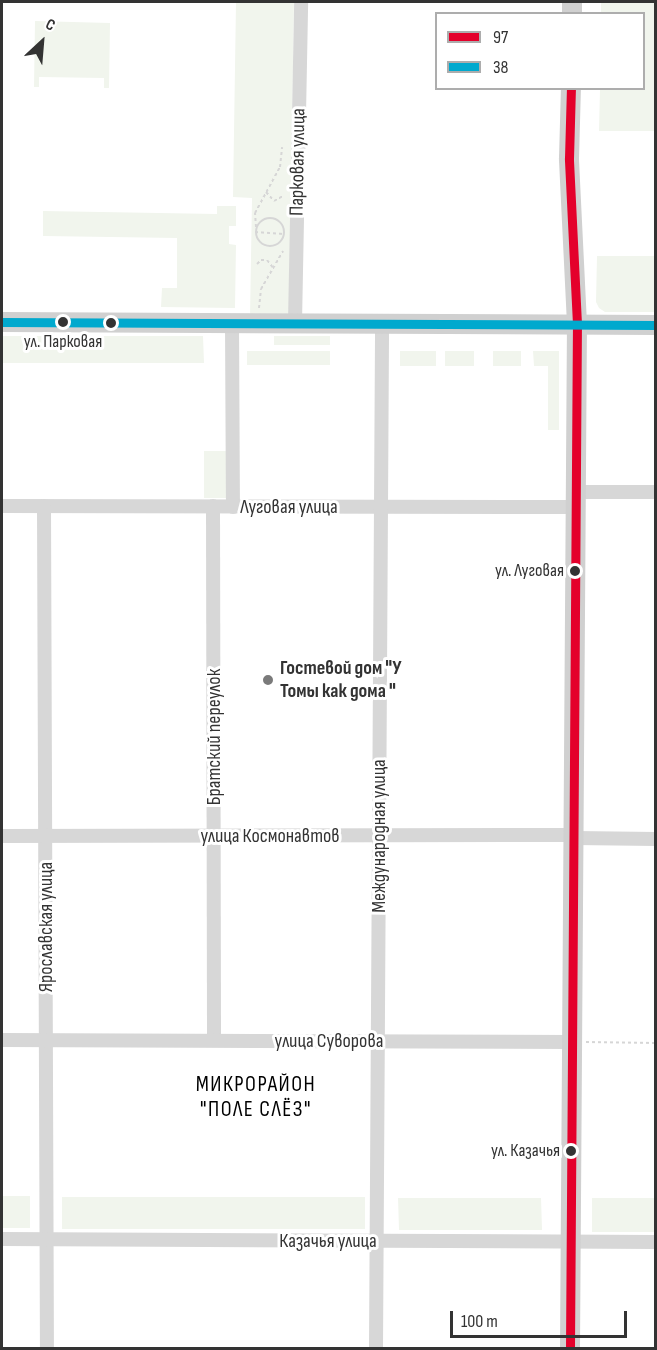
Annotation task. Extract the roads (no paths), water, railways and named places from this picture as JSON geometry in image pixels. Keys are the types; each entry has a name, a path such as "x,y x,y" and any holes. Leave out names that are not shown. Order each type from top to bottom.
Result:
{"street":[{"name":"Парковая улица","path":"295,323 301,2"},
{"path":"570,1348 577,324 569,158 571,90"},
{"path":"2,322 656,325"},
{"path":"232,323 233,507"},
{"name":"Международная улица","path":"376,1348 382,323"},
{"name":"Луговая улица","path":"2,506 381,507 576,499 656,492"},
{"name":"Ярославская улица","path":"44,506 47,1348"},
{"name":"Братский переулок","path":"213,506 214,1040"},
{"name":"улица Космонавтов","path":"2,836 379,835 656,839"},
{"name":"улица Суворова","path":"2,1040 572,1042"},
{"name":"Казачья улица","path":"2,1239 656,1242"}],"place":[{"name":"ул. Парковая","path":"63,322"},
{"name":"ул. Луговая","path":"575,571"},
{"name":"Гостевой дом \"У Томы как дома \"","path":"268,680"},
{"name":"ул. Казачья","path":"571,1151"}],"district":[{"name":"МИКРОРАЙОН \"ПОЛЕ СЛЁЗ\"","path":"256,1096"}]}
